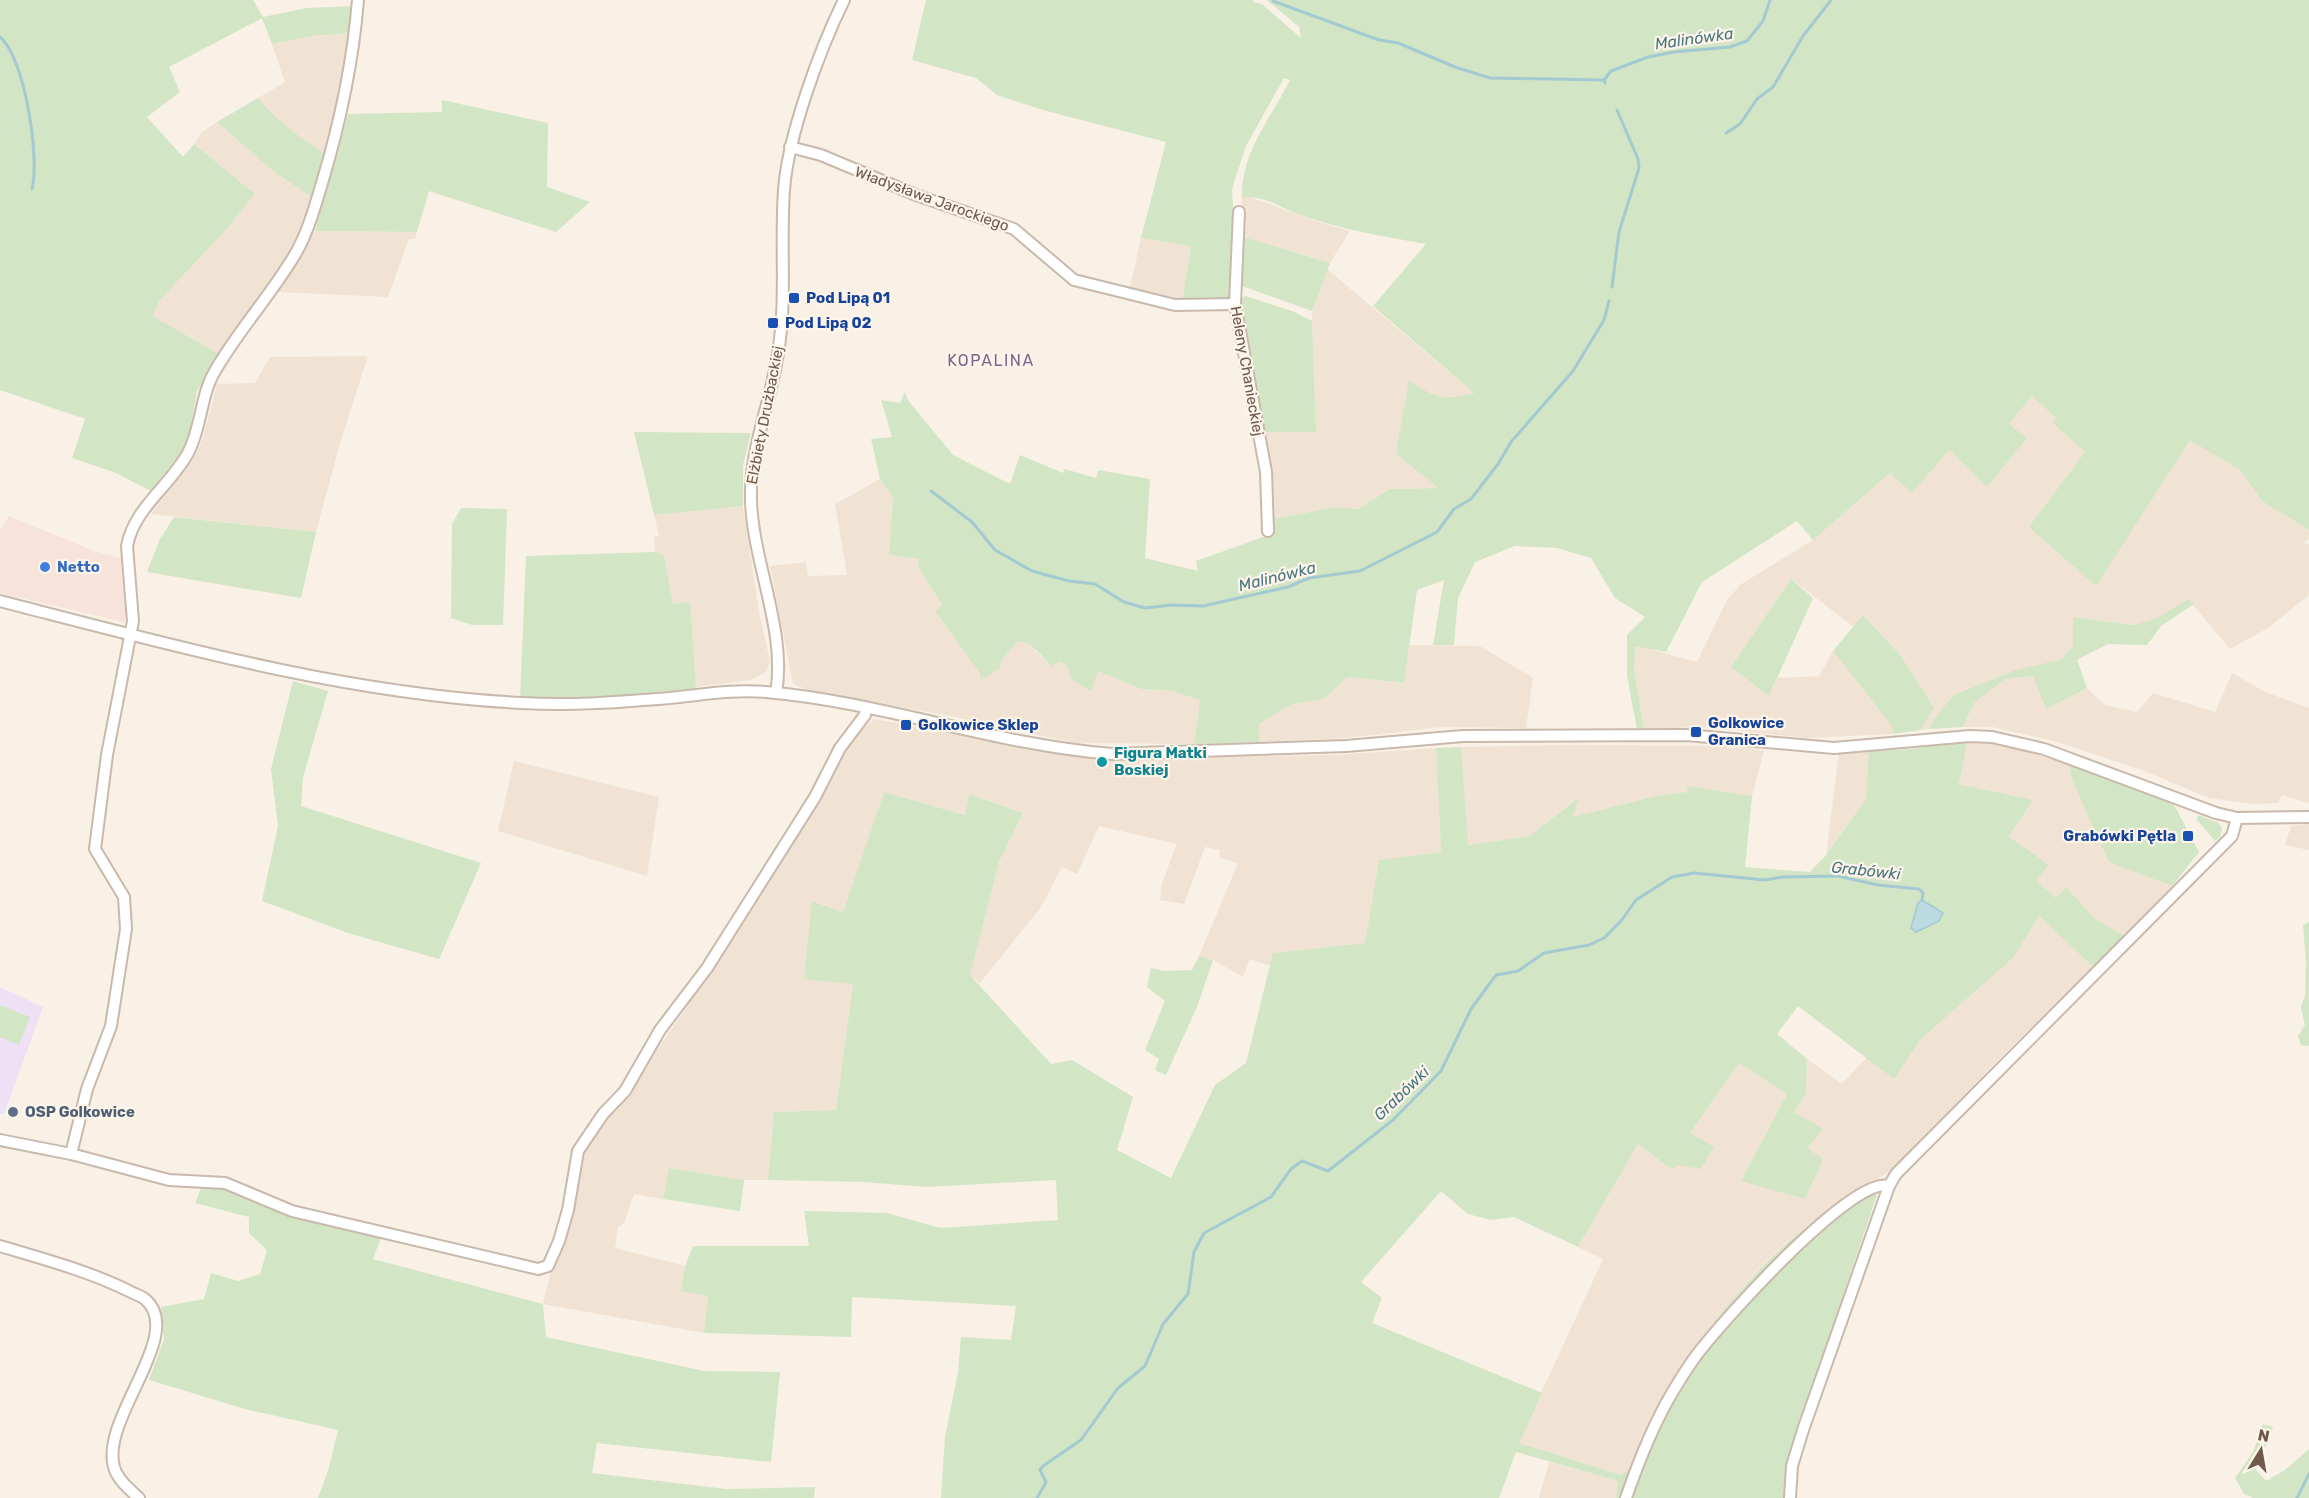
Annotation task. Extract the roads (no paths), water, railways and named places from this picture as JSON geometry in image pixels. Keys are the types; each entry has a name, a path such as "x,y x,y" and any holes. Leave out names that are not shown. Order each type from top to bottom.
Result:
{"street":[{"path":"71,1154 87,1089 111,1026 126,929 124,897 95,849 107,755 122,668 133,621 127,546 134,522 173,476 190,450 206,391 215,370 263,303 305,234 336,133 350,63 358,0"},
{"name":"Elżbiety Drużbackiej","path":"776,693 779,666 758,550 751,491 753,466 780,340 783,192 790,147 844,0"},
{"name":"Władysława Jarockiego","path":"790,147 821,155 916,195 1014,228 1074,280 1175,305 1235,304"},
{"name":"Heleny Chanieckiej","path":"1239,212 1235,304 1266,472 1268,531"},
{"path":"0,601 328,679 463,698 523,703 603,704 753,691 866,708 1079,752 1112,754 1335,747 1463,736 1686,735 1834,748 1971,736 1992,737 2044,749 2216,813 2237,818 2309,817"},
{"path":"0,1140 71,1154 170,1180 225,1183 292,1211 538,1269 548,1266 559,1241 568,1210 578,1151 603,1114 625,1091 660,1030 726,939 809,807 840,748 865,715 866,708"},
{"path":"1790,1498 1794,1458 1888,1186 1898,1170 2232,836 2237,818"},
{"path":"1626,1498 1671,1394 1702,1348 1824,1220 1875,1185 1888,1186"},
{"path":"0,1246 109,1281 146,1300 155,1316 155,1340 112,1438 114,1467 128,1489 139,1498"}],"water":[{"path":"1922,900 1943,913 1939,921 1916,932 1911,928 1918,903"}],"waterway":[{"name":"Malinówka","path":"1605,83 1604,80 1611,71 1648,57 1674,52 1730,47 1747,41 1763,21 1770,0"},
{"path":"1726,133 1740,124 1757,99 1773,87 1803,36 1831,0"},
{"path":"1273,1 1379,40 1398,43 1455,67 1490,78 1604,80"},
{"path":"0,37 9,48 17,65 28,109 34,155 32,189"},
{"name":"Malinówka","path":"1612,287 1619,232 1639,168 1638,159 1617,110"},
{"name":"Malinówka","path":"931,491 972,522 995,550 1032,571 1069,581 1095,584 1124,602 1145,608 1172,605 1203,606 1288,587 1309,578 1360,571 1437,532 1454,509 1471,499 1498,464 1511,442 1573,371 1604,320 1609,301"},
{"name":"Grabówki","path":"1037,1498 1046,1482 1040,1470 1043,1466 1081,1440 1118,1388 1145,1366 1163,1324 1188,1294 1194,1252 1204,1233 1271,1197 1291,1169 1302,1161 1328,1171 1393,1120 1441,1071 1471,1009 1496,975 1518,971 1544,953 1589,945 1604,938 1621,921 1636,900 1672,877 1694,873 1765,880 1783,877 1838,876 1878,885 1919,889 1923,893 1922,900"},
{"path":"2297,1498 2309,1474"}],"place":[{"name":"Pod Lipą 01","path":"794,298"},
{"name":"Pod Lipą 02","path":"773,323"},
{"name":"Netto","path":"45,567"},
{"name":"Golkowice Sklep","path":"906,725"},
{"name":"Golkowice Granica","path":"1696,732"},
{"name":"Figura Matki Boskiej","path":"1102,762"},
{"name":"Grabówki Pętla","path":"2188,836"},
{"name":"OSP Golkowice","path":"13,1112"}],"district":[{"name":"KOPALINA","path":"991,360"}]}
